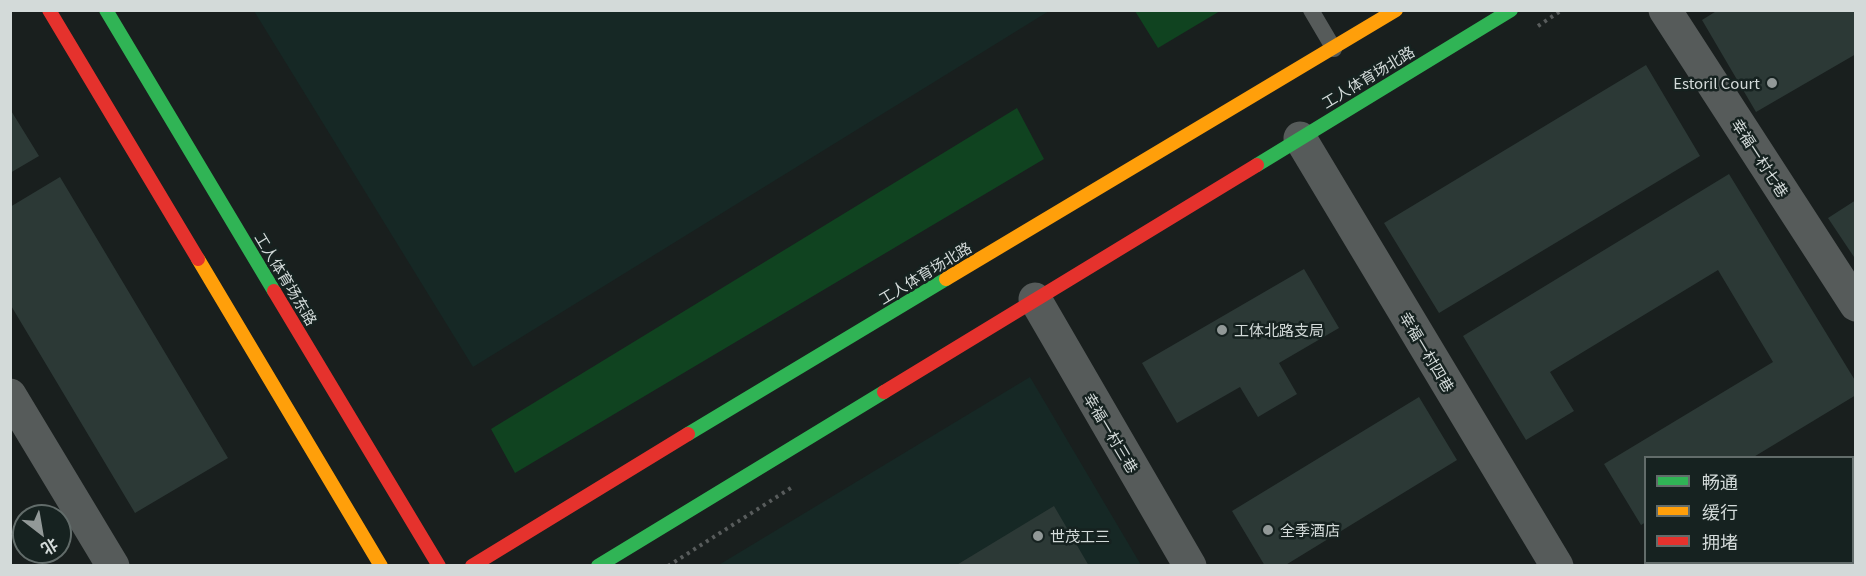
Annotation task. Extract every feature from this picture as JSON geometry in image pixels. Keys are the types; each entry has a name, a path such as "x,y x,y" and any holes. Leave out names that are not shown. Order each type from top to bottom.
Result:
{"main road":[{"path":"49,10 381,566"},
{"name":"工人体育场东路","path":"106,10 439,566"},
{"name":"工人体育场北路","path":"472,566 748,397 1396,10"},
{"name":"工人体育场北路","path":"598,566 1511,10"}],"street":[{"name":"幸福一村七巷","path":"1665,10 1856,305"},
{"name":"幸福一村四巷","path":"1300,138 1557,566"},
{"name":"幸福一村三巷","path":"1035,299 1190,566"},
{"path":"10,395 113,566"}],"lane":[{"path":"1311,10 1334,49"}],"shaded area":[{"path":"254,11 1049,11 473,367"},
{"path":"1030,377 1141,565 717,566"}],"green space":[{"path":"1135,11 1220,11 1158,48"},
{"path":"1017,108 1044,159 515,473 491,429"}],"building":[{"name":"Estoril Court","path":"1718,10 1856,10 1856,54 1756,112 1702,20"},
{"path":"1646,65 1700,156 1439,313 1384,223"},
{"path":"10,109 39,156 10,173"},
{"path":"1729,174 1856,382 1856,395 1755,456 1644,456 1644,523 1641,525 1604,464 1773,362 1718,270 1550,372 1574,411 1526,440 1463,336"},
{"path":"60,177 228,458 135,513 10,304 10,207"},
{"path":"1856,200 1856,260 1828,218"},
{"path":"1304,269 1339,328 1279,363 1297,394 1258,417 1240,387 1177,423 1142,363"},
{"path":"1419,397 1457,460 1284,566 1265,566 1232,511"},
{"name":"世茂工三","path":"1054,506 1089,566 955,566"},
{"path":"1856,517 1856,566 1778,566 1780,564 1854,564 1854,518"}],"traffic: fast":[{"path":"106,10 274,291"},
{"path":"1257,165 1511,10"},
{"path":"688,434 946,279"},
{"path":"598,566 884,392"}],"traffic: slow":[{"path":"946,279 1396,10"},
{"path":"198,259 381,566"}],"traffic: jam":[{"path":"49,10 198,259"},
{"path":"884,392 1257,165"},
{"path":"274,291 439,566"},
{"path":"472,566 688,434"}],"place":[{"name":"Estoril Court","path":"1772,83"},
{"name":"工体北路支局","path":"1222,330"},
{"name":"全季酒店","path":"1268,530"},
{"name":"世茂工三","path":"1038,536"}]}
